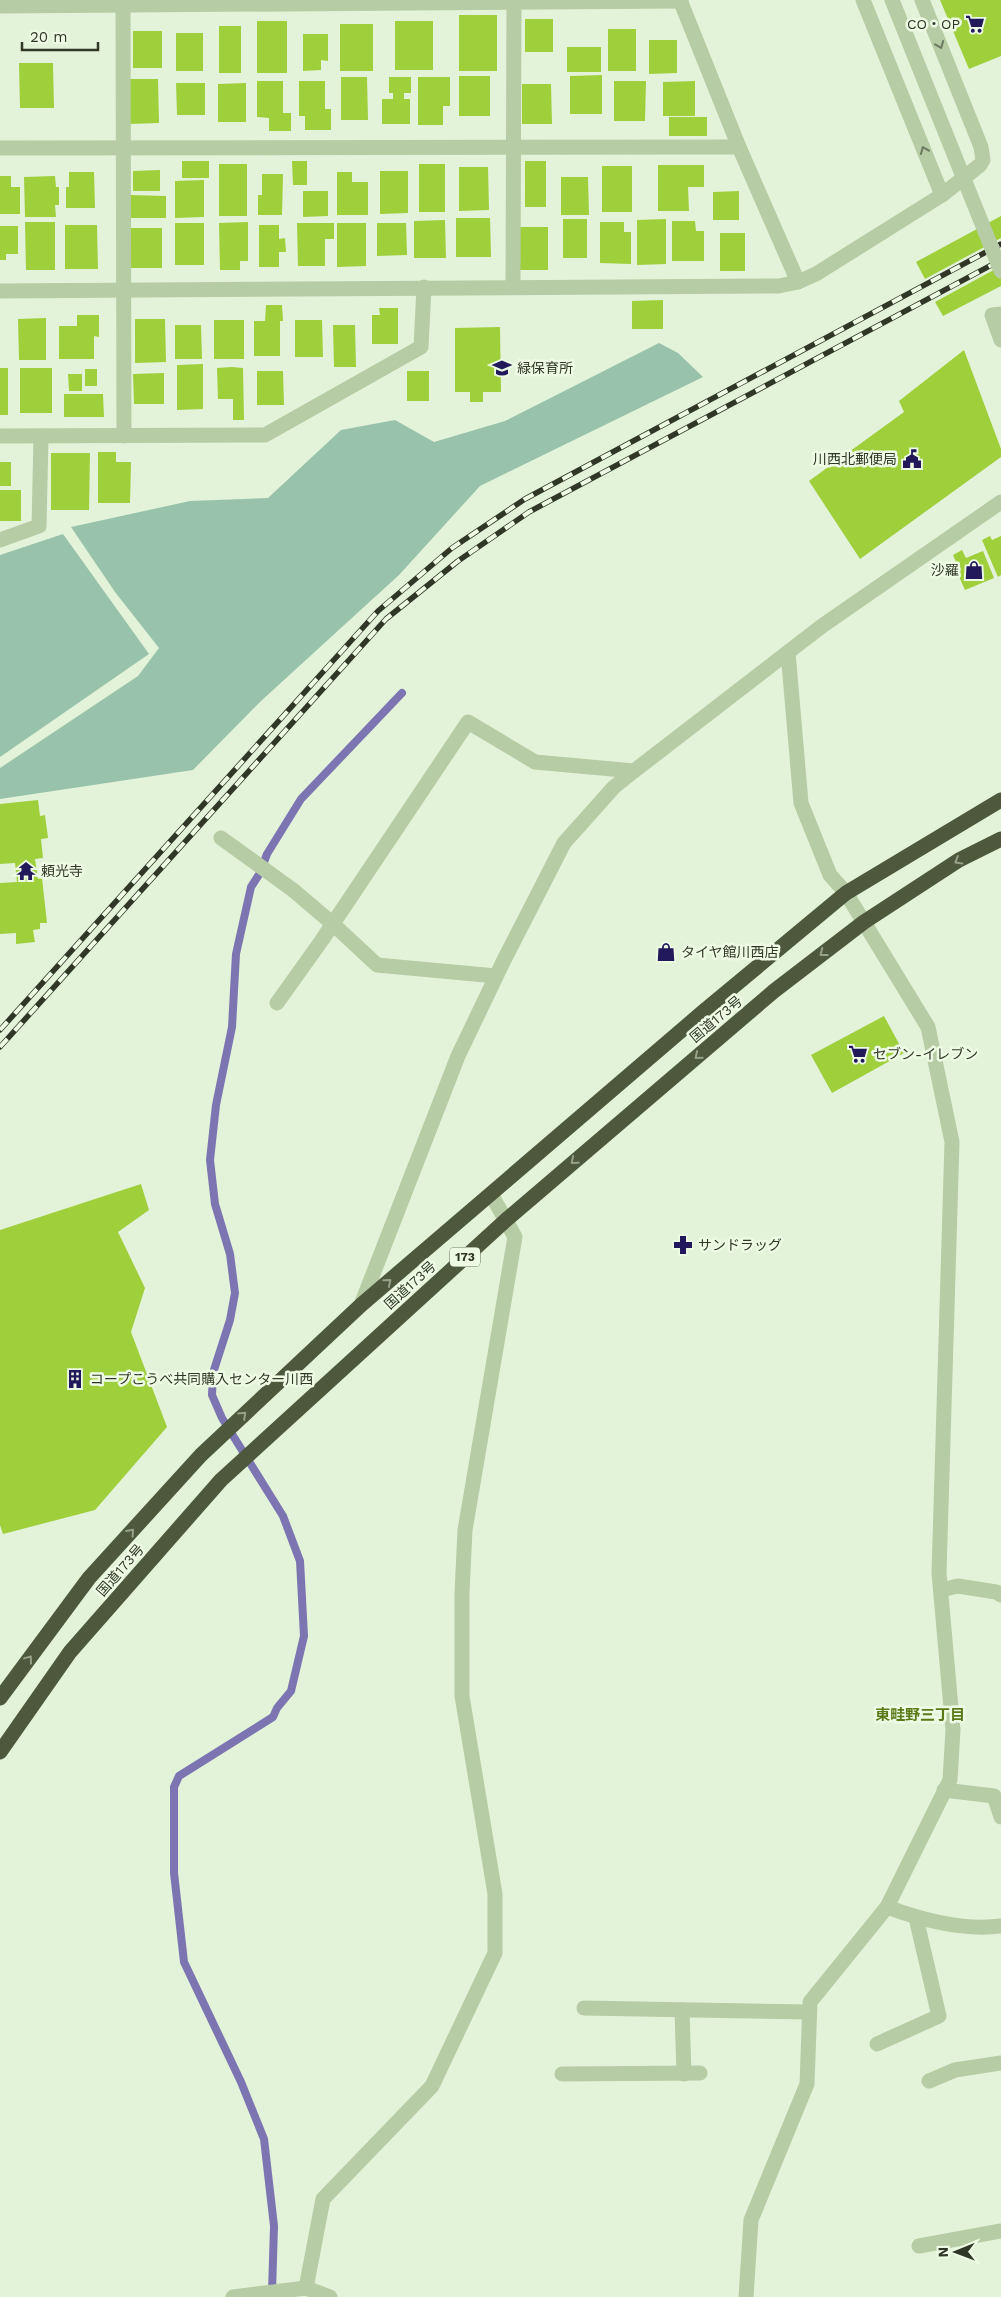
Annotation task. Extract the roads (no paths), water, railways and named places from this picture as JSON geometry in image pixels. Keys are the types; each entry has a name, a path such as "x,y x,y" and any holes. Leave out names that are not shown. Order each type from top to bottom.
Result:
{"highway":[{"name":"国道173号","path":"0,1698 89,1578 201,1455 361,1305 704,1010 846,893 1001,800"},
{"name":"国道173号","path":"0,1752 70,1652 221,1480 506,1220 774,991 864,922 959,860 1001,840"}],"street":[{"path":"0,6 122,2 680,0 739,148 798,282"},
{"path":"863,0 942,195"},
{"path":"892,0 1001,270"},
{"path":"0,291 513,286 779,286 798,282 816,274 942,195 980,165 983,154 922,0"},
{"path":"122,2 124,436"},
{"path":"513,286 514,2"},
{"path":"0,148 739,148"},
{"path":"0,436 265,435 421,347 424,287"},
{"path":"1001,314 992,315 1001,340"},
{"path":"0,540 39,526 41,436"},
{"path":"361,1305 458,1056 496,976 564,843 614,787 634,771 822,626 1001,502"},
{"path":"746,2297 751,2220 807,2084 810,2002 887,1906 950,1780 953,1730 939,1573 952,1142 928,1027 846,893 830,875 801,803 788,652"},
{"path":"277,1003 333,924 468,722 535,762 634,771"},
{"path":"222,838 292,890 333,924 377,965 496,976"},
{"path":"306,2288 323,2199 432,2086 495,1954 495,1894 462,1696 462,1593 465,1530 515,1237 491,1194"},
{"path":"941,1590 958,1586 1001,1594"},
{"path":"944,1790 994,1796 1001,1817"},
{"path":"887,1906 916,1918 981,1928 1001,1926"},
{"path":"877,2044 939,2016 916,1918"},
{"path":"584,2008 809,2012"},
{"path":"682,2010 684,2074"},
{"path":"930,2080 955,2070 1001,2063"},
{"path":"562,2074 700,2074"},
{"path":"919,2246 1001,2231"},
{"path":"233,2297 306,2288 330,2297"}],"waterway":[{"path":"272,2293 274,2226 264,2139 241,2082 184,1962 174,1873 174,1787 179,1776 273,1717 277,1708 291,1691 304,1636 300,1561 283,1516 222,1418 212,1395 213,1373 230,1320 235,1293 230,1254 215,1204 210,1160 216,1105 232,1027 236,954 251,887 260,873 267,854 301,799 402,693"}],"railway":[{"path":"0,1030 378,611 452,548 525,499 1001,244"},
{"path":"0,1047 386,619 458,561 529,512 1001,260"}],"place":[{"name":"CO・OP","path":"975,24"},
{"name":"緑保育所","path":"502,368"},
{"name":"川西北郵便局","path":"912,459"},
{"name":"沙羅","path":"974,570"},
{"name":"頼光寺","path":"26,871"},
{"name":"タイヤ館川西店","path":"666,952"},
{"name":"セブン-イレブン","path":"858,1054"},
{"name":"サンドラッグ","path":"683,1245"},
{"name":"コープこうべ共同購入センター川西","path":"75,1379"}],"district":[{"name":"東畦野三丁目","path":"920,1715"}]}
